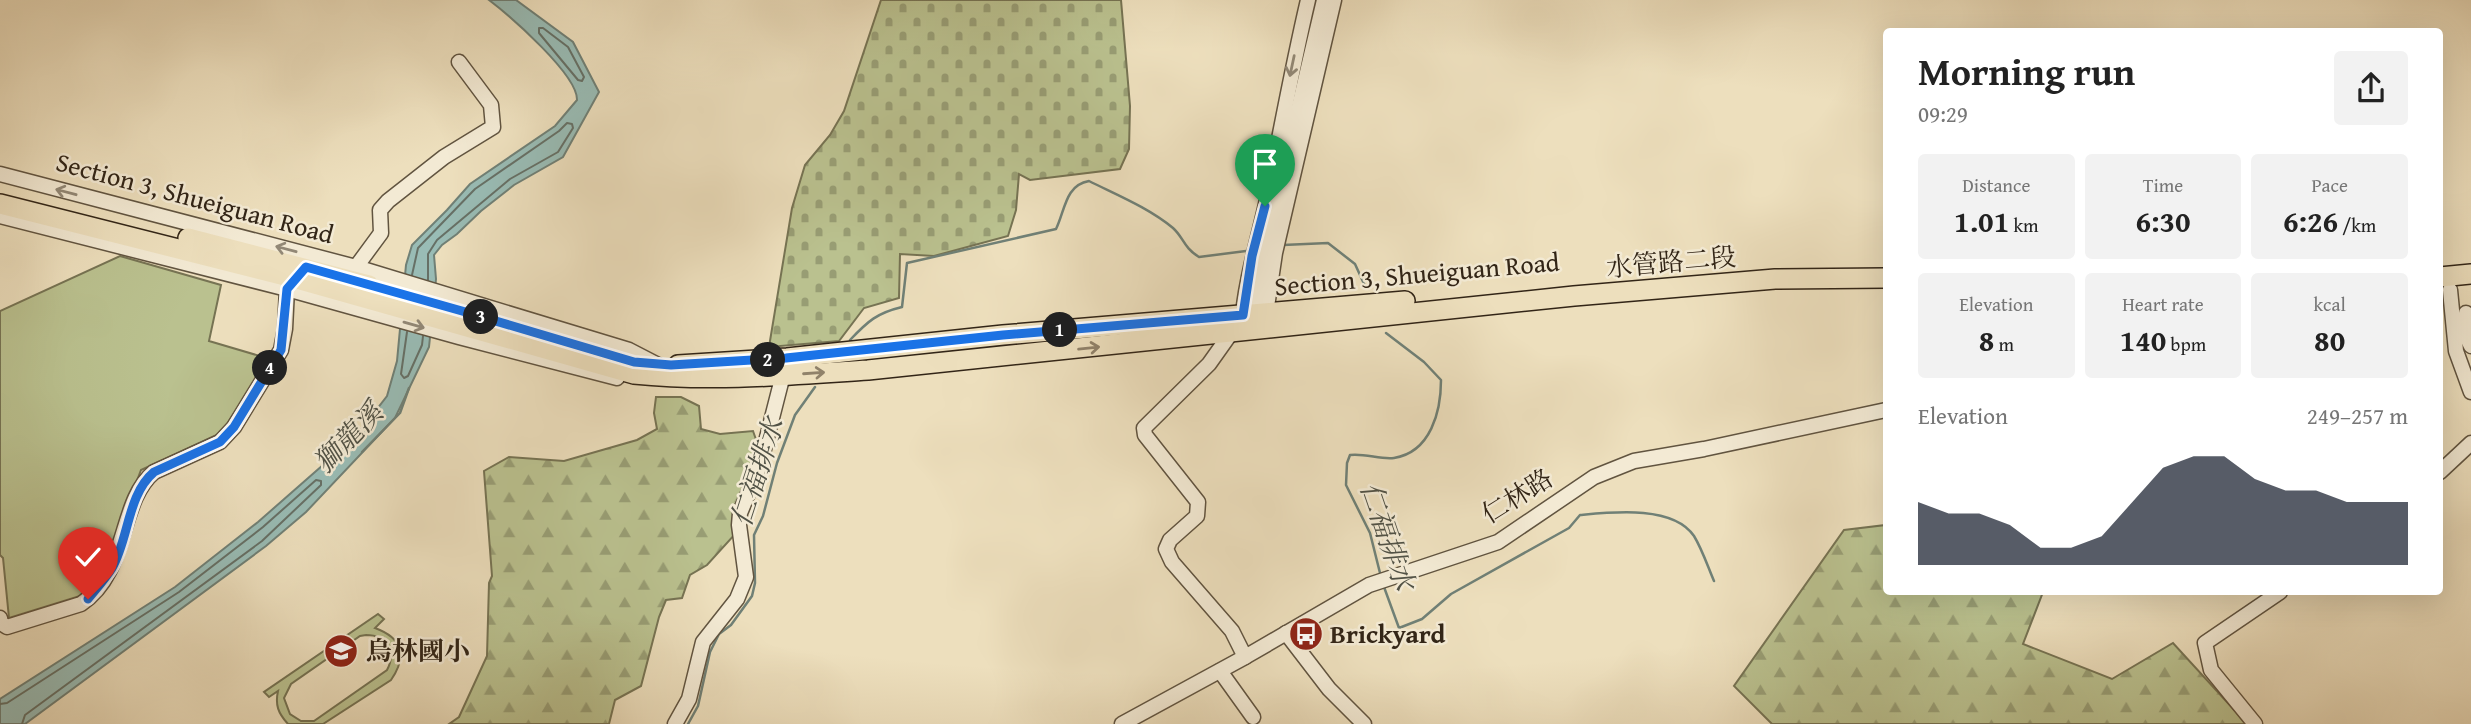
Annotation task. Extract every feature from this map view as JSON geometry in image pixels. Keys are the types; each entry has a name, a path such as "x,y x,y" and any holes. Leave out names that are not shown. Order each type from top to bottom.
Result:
{"main road":[{"name":"Section 3, Shueiguan Road","path":"0,191 372,293"},
{"name":"Section 3, Shueiguan Road","path":"0,204 300,273"},
{"name":"Section 3, Shueiguan Road","path":"460,317 665,371 785,367 1012,356 1250,323 1825,265 1883,265"},
{"path":"2443,285 2471,274"},
{"name":"水管路二段","path":"1250,323 1775,279 1883,278"},
{"path":"2443,285 2471,287"},
{"path":"372,293 460,317"}],"street":[{"path":"1250,323 1252,256 1308,0"},
{"path":"1250,323 1324,0"},
{"path":"1245,657 1232,631 1172,562 1166,549 1170,540 1197,516 1198,502 1145,435 1144,428 1250,323 1275,253 1334,0"},
{"path":"356,267 381,233 380,209 444,157 493,127 491,105 458,62"},
{"name":"Section 3, Shueiguan Road","path":"0,174 300,273 372,293"},
{"name":"Section 3, Shueiguan Road","path":"0,216 300,273 356,267 372,293"},
{"path":"0,618 1,624 7,627 81,604 88,599 113,567 138,494 148,478 154,472 220,442 234,427 281,350 300,273"},
{"path":"2443,285 2471,346"},
{"path":"372,293 460,317"},
{"path":"2457,312 2456,351 2471,392"},
{"name":"Section 3, Shueiguan Road","path":"460,317 628,381 665,371"},
{"path":"675,724 689,699 703,642 737,599 746,578 740,513 760,465 785,367"},
{"name":"仁林路","path":"1122,724 1245,657 1368,585 1498,542 1594,477 1634,461 1704,449 1883,411"},
{"path":"2443,469 2471,443"},
{"path":"2255,724 2211,670 2205,643 2276,595"},
{"path":"1286,633 1329,689 1364,724"},
{"path":"1220,671 1253,717"}],"green space":[{"path":"881,0 1121,0 1130,106 1129,149 1120,169 1030,180 1019,174 1016,210 1008,236 934,256 900,254 899,298 864,308 839,341 769,347 792,208 805,165 830,135 844,111"},
{"path":"120,256 221,285 209,341 270,359 221,433 141,470 105,566 80,596 9,618 3,558 0,555 0,311"},
{"path":"656,397 681,397 699,406 701,429 720,434 753,431 759,448 752,478 734,506 737,532 707,565 690,575 682,598 666,600 641,686 615,700 609,724 449,724 459,717 487,656 489,583 492,576 484,471 509,457 564,461 637,440 657,429 654,413"},
{"path":"1883,525 1883,595 2042,595 2023,644 2112,679 2173,643 2247,724 1772,724 1734,686 1844,530"},
{"path":"378,614 384,619 375,628 391,637 399,648 399,663 391,680 323,724 288,724 278,709 278,691 269,697 264,692","holes":["360,636 373,636 388,645 391,657 387,670 314,721 301,721 290,714 284,698 291,684"]}],"water":[{"name":"獅龍溪","path":"489,0 516,0 573,42 599,92 563,157 514,185 442,245 434,255 436,279 429,347 395,418 306,512 266,546 25,724 0,724 0,699 175,587 258,522 356,436 387,396 397,361 406,265 412,245 470,184 555,126 577,100 567,76 555,62"}],"waterway":[{"name":"仁福排水","path":"850,340 873,319 902,307 907,263 1056,229 1070,193 1081,183 1089,181 1154,214 1173,228 1199,257 1246,251"},
{"name":"仁福排水","path":"1283,245 1328,243 1355,264 1365,286"},
{"name":"仁福排水","path":"1381,577 1370,533 1346,485 1347,463 1350,455 1394,458 1417,448 1425,439 1436,417 1441,380 1424,362 1386,333"},
{"name":"仁福排水","path":"688,724 698,706 710,652 719,634 731,625 752,596 755,583 754,535 763,516 777,463 795,415 815,387"},
{"name":"獅龍溪","path":"362,452 400,413 409,388"},
{"name":"仁福排水","path":"1384,587 1399,628 1422,619 1451,594 1569,528 1580,515 1625,512 1657,515 1684,526 1697,541 1714,581"}],"place":[{"name":"Brickyard","path":"1306,634"},
{"name":"烏林國小","path":"341,651"}],"route":[{"path":"88,599 113,567 138,494 148,478 154,472 220,442 234,427 281,350 287,289 306,267 634,362 671,365 744,362 1003,335 1243,315 1252,256 1265,206"}]}
